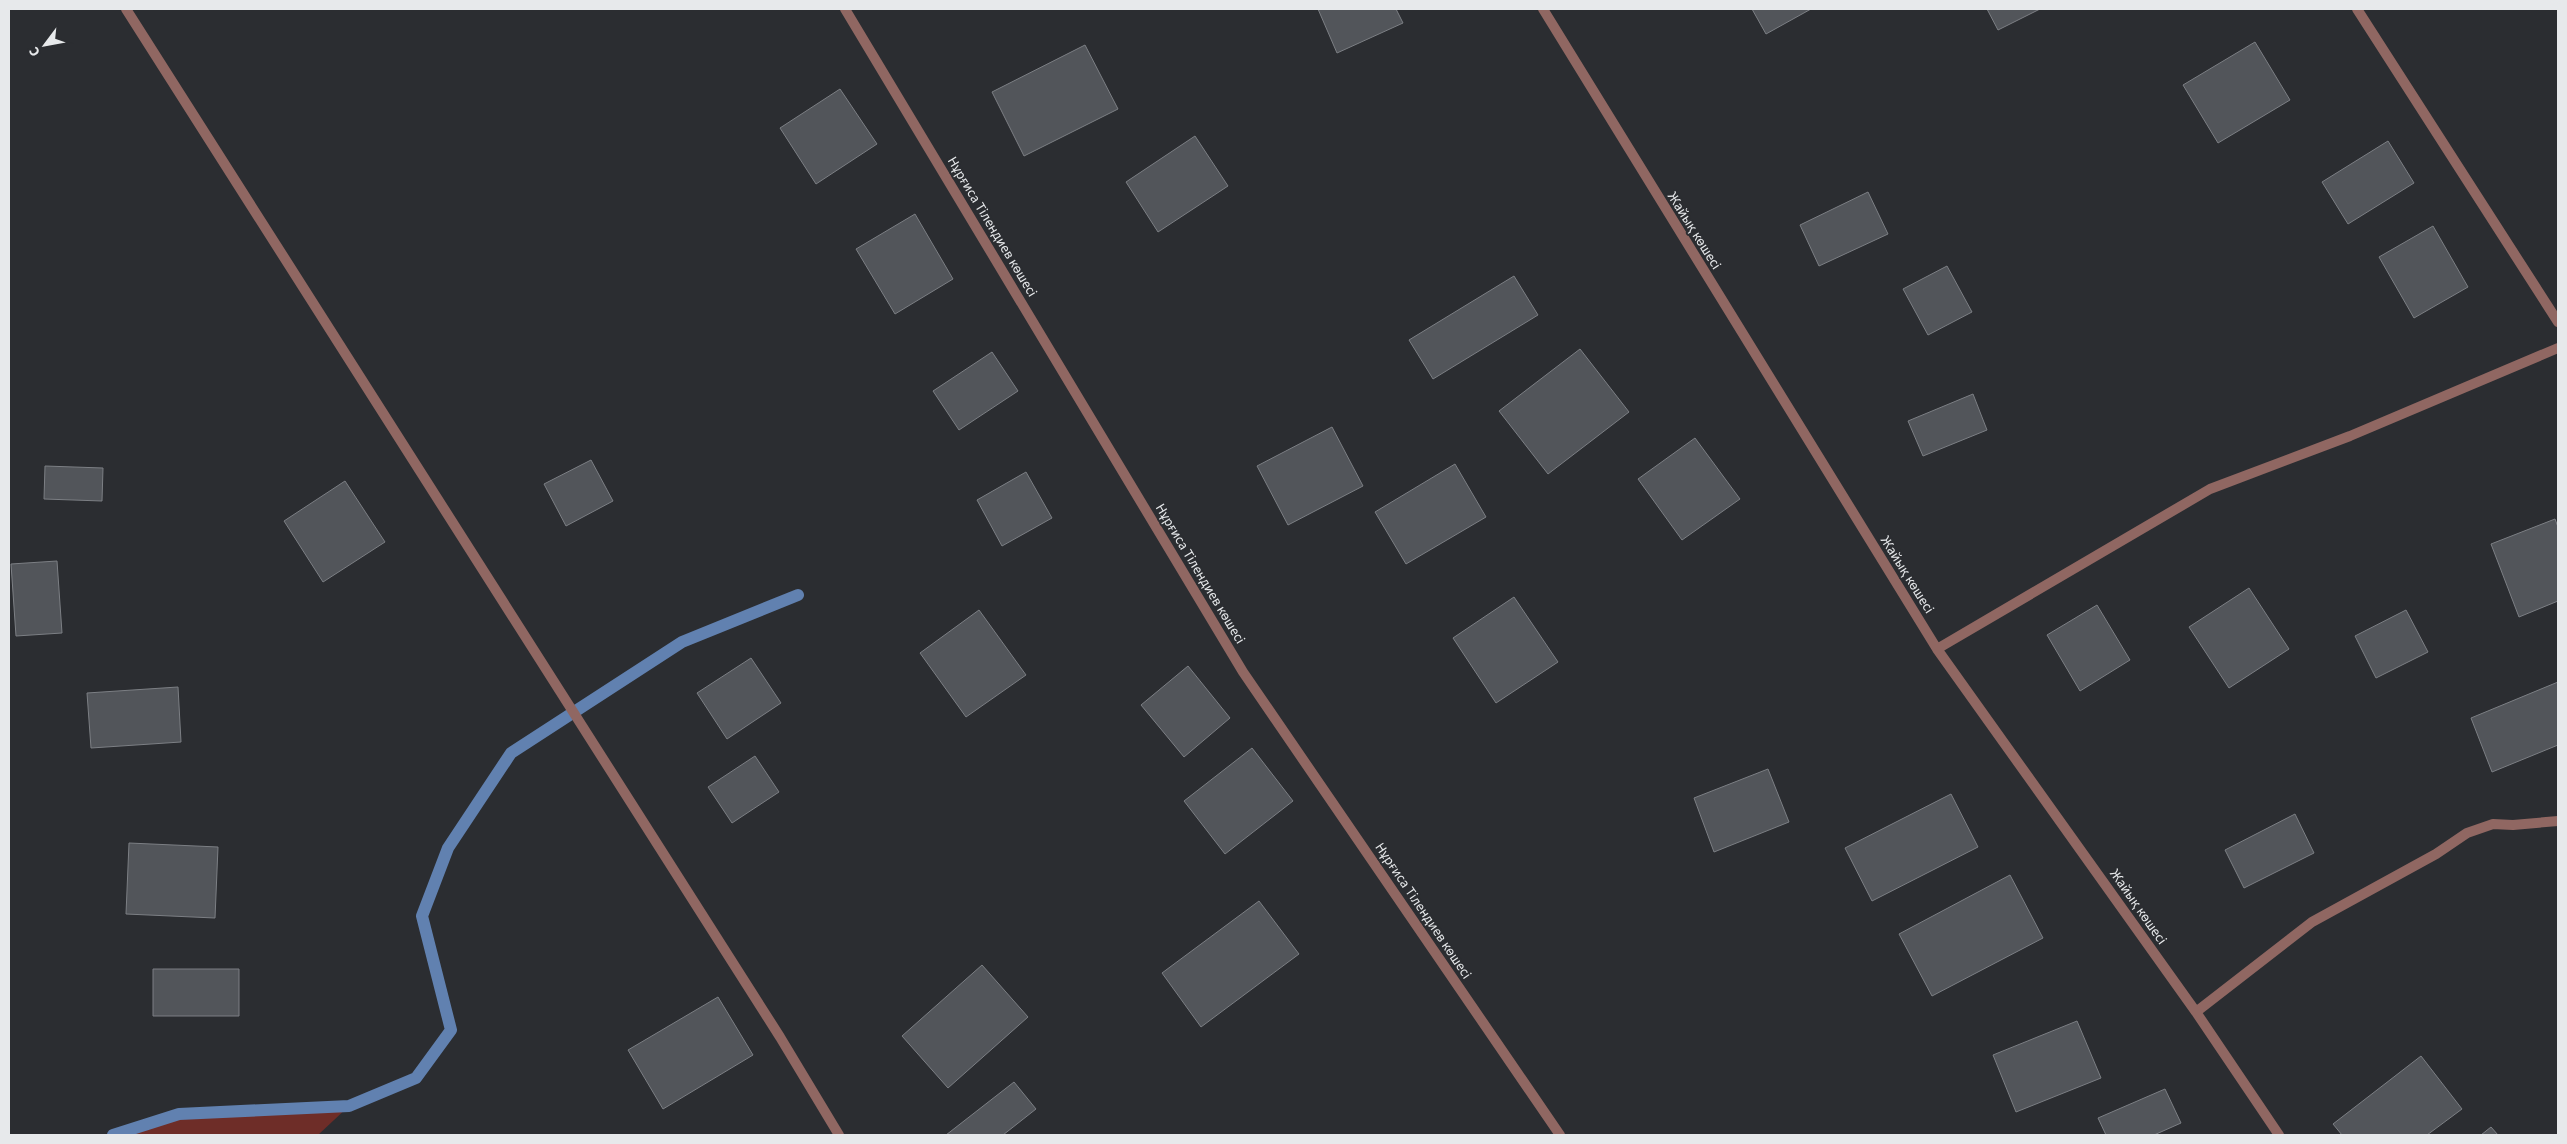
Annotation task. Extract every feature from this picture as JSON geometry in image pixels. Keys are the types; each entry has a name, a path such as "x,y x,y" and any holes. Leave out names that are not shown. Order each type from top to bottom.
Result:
{"street":[{"path":"126,9 769,1020 839,1135"},
{"name":"Нұрғиса Тілендиев көшесі","path":"846,9 1243,672 1560,1135"},
{"name":"Жайық көшесі","path":"1543,9 1682,238 1937,649 2196,1012 2279,1135"},
{"path":"2358,9 2558,322"},
{"path":"1937,649 2210,489 2350,436 2558,348"},
{"path":"2196,1012 2312,922 2436,854 2467,832 2493,824 2513,825 2558,821"}],"shaded area":[{"path":"349,1106 318,1135 113,1135 179,1114"}],"building":[{"path":"1318,9 1396,9 1403,23 1337,53"},
{"path":"1752,9 1811,9 1766,34"},
{"path":"1987,9 2040,9 1998,30"},
{"path":"2255,42 2290,100 2218,143 2183,85"},
{"path":"1085,45 1118,109 1024,156 992,92"},
{"path":"840,89 877,144 816,184 780,128"},
{"path":"1195,136 1228,186 1158,232 1126,182"},
{"path":"2388,141 2414,183 2348,224 2322,182"},
{"path":"1868,192 1888,234 1819,266 1800,225"},
{"path":"915,214 953,279 895,314 856,249"},
{"path":"2433,226 2468,287 2414,318 2379,257"},
{"path":"1947,266 1972,312 1928,335 1903,289"},
{"path":"1514,276 1538,315 1433,379 1409,340"},
{"path":"1580,349 1629,412 1548,474 1499,411"},
{"path":"992,352 1018,391 959,430 933,391"},
{"path":"1973,394 1987,430 1923,456 1908,421"},
{"path":"1332,427 1363,486 1288,525 1257,466"},
{"path":"1695,438 1740,499 1682,540 1638,479"},
{"path":"591,460 613,501 566,526 544,484"},
{"path":"1455,464 1486,517 1406,564 1375,512"},
{"path":"45,466 103,468 102,501 44,499"},
{"path":"1026,472 1052,518 1002,546 977,500"},
{"path":"345,481 385,542 323,582 284,521"},
{"path":"2555,519 2558,527 2558,601 2519,617 2491,544"},
{"path":"57,561 62,633 16,636 11,564"},
{"path":"2249,588 2289,649 2229,688 2189,627"},
{"path":"1514,597 1558,662 1496,703 1453,638"},
{"path":"2097,605 2130,660 2080,691 2047,635"},
{"path":"979,610 1026,675 966,717 920,653"},
{"path":"2406,610 2428,652 2376,678 2355,636"},
{"path":"751,658 781,703 727,739 697,693"},
{"path":"1188,666 1230,718 1184,757 1141,705"},
{"path":"2558,682 2558,745 2492,772 2471,718"},
{"path":"178,687 181,742 91,748 87,693"},
{"path":"1252,748 1293,801 1225,854 1184,801"},
{"path":"755,756 779,792 732,823 708,787"},
{"path":"1768,769 1789,822 1714,852 1694,798"},
{"path":"1951,794 1978,847 1872,901 1845,848"},
{"path":"2295,814 2314,853 2244,888 2225,850"},
{"path":"129,843 218,847 215,918 126,914"},
{"path":"2010,875 2043,938 1932,996 1899,934"},
{"path":"1259,901 1299,954 1201,1027 1162,973"},
{"path":"982,965 1028,1017 948,1088 902,1036"},
{"path":"153,969 239,969 239,1016 153,1016"},
{"path":"718,997 753,1055 663,1109 628,1050"},
{"path":"2077,1021 2101,1078 2016,1112 1993,1055"},
{"path":"2421,1056 2462,1109 2427,1135 2342,1135 2333,1124"},
{"path":"1014,1082 1036,1109 1003,1135 946,1135"},
{"path":"2165,1089 2181,1123 2154,1135 2106,1135 2098,1118"},
{"path":"2491,1127 2498,1135 2481,1135"}],"waterway":[{"path":"113,1135 179,1114 349,1106 416,1078 451,1030 422,916 448,848 511,753 682,642 798,595"}]}
